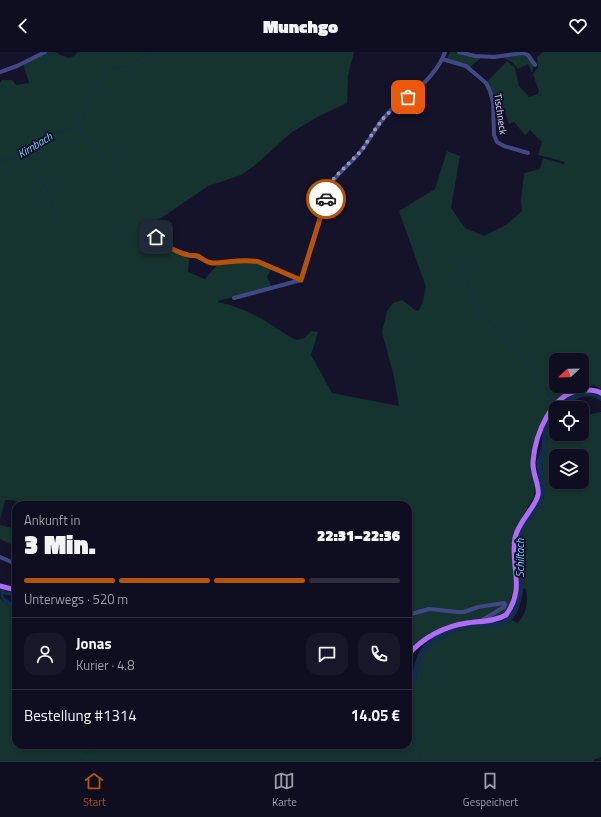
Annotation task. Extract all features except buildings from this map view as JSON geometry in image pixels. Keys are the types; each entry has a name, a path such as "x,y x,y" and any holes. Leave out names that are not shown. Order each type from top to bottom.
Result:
{"main road":[{"path":"412,650 440,631 465,623 493,620 506,615 514,602 517,578 514,554 515,536 538,496 533,463 542,427 555,405 571,393 581,390 594,390 601,392"},
{"path":"0,586 12,589"}],"street":[{"path":"0,72 17,66 45,52"},
{"path":"301,280 331,184 339,173 356,158 381,120 390,110 408,97 434,71 445,52"},
{"path":"459,52 475,56 494,57 523,53 528,55 535,65"},
{"name":"Tischneck","path":"442,59 466,66 486,83 493,102 494,135 497,142 504,146 528,153"},
{"path":"156,237 176,252 190,256 198,256 202,260 209,263 252,260 301,280"},
{"path":"234,298 301,280"},
{"path":"0,557 12,562"},
{"path":"412,614 429,609 464,612 478,607 504,603 504,607 481,621"}],"green space":[{"path":"47,52 54,52 68,58 74,56 78,52 354,52 348,75 347,103 319,116 292,132 254,166 241,175 208,186 151,225 152,231 145,236 149,245 159,241 175,253 189,259 188,272 205,279 218,264 252,261 271,269 267,277 272,287 218,302 256,316 296,340 305,338 311,331 318,332 311,355 332,393 399,406 394,377 382,332 387,311 393,303 402,300 418,311 422,304 426,287 399,211 435,189 447,151 460,156 451,208 465,228 484,236 506,225 522,211 521,200 524,173 540,169 543,158 564,164 565,162 538,155 542,142 530,130 525,135 514,122 509,124 505,112 496,114 486,83 507,61 515,68 519,86 529,97 538,94 539,91 533,74 538,67 537,57 543,52 601,52 601,389 594,385 589,386 589,353 549,353 549,393 568,393 557,401 549,401 549,412 532,453 531,467 535,484 534,496 517,526 513,590 508,611 499,617 480,619 436,630 412,649 412,501 5,500 0,520 0,83 2,80 12,80 16,85 29,83 23,64"},
{"path":"450,52 481,58 469,68 447,59"},
{"path":"526,54 534,64 532,72 528,64 518,69 512,62 502,57"},
{"path":"601,412 601,757 593,761 0,761 0,598 3,602 12,606 12,749 412,749 412,677 418,653 423,654 442,637 466,628 502,626 512,620 517,623 525,612 527,598 526,589 521,588 523,568 520,556 520,540 526,524 544,498 542,458 549,422 549,441 589,441 589,415"},
{"path":"0,525 12,528 12,545 0,539"}],"water":[{"path":"0,589 12,593 12,596 3,594 4,597 12,602 12,607 2,600"}],"waterway":[{"name":"Kirnbach","path":"0,161 16,157 51,134 72,129 81,123 86,111 87,100 108,70 131,65 150,52"},
{"path":"78,127 83,134"},
{"path":"86,137 102,155 122,173"},
{"path":"12,159 32,172 42,183 51,200 58,224"},
{"path":"454,258 466,277 477,307 536,375 552,401"},
{"name":"Schiltach","path":"568,401 578,395 584,394 595,395 601,398"},
{"name":"Schiltach","path":"412,686 422,654 426,648 440,636 463,627 475,625 499,625 509,618 514,612 518,603 521,585 519,548 520,535 525,524 539,504 542,494 539,463 544,448 545,431 549,422"},
{"path":"412,723 420,759 422,761"},
{"path":"80,761 82,757 92,749"}],"way so far":[{"path":"326,199 334,178 356,158 381,120 390,110 408,97"}],"route":[{"path":"156,237 176,252 190,256 198,256 202,260 209,263 252,260 301,280 326,199"}]}
